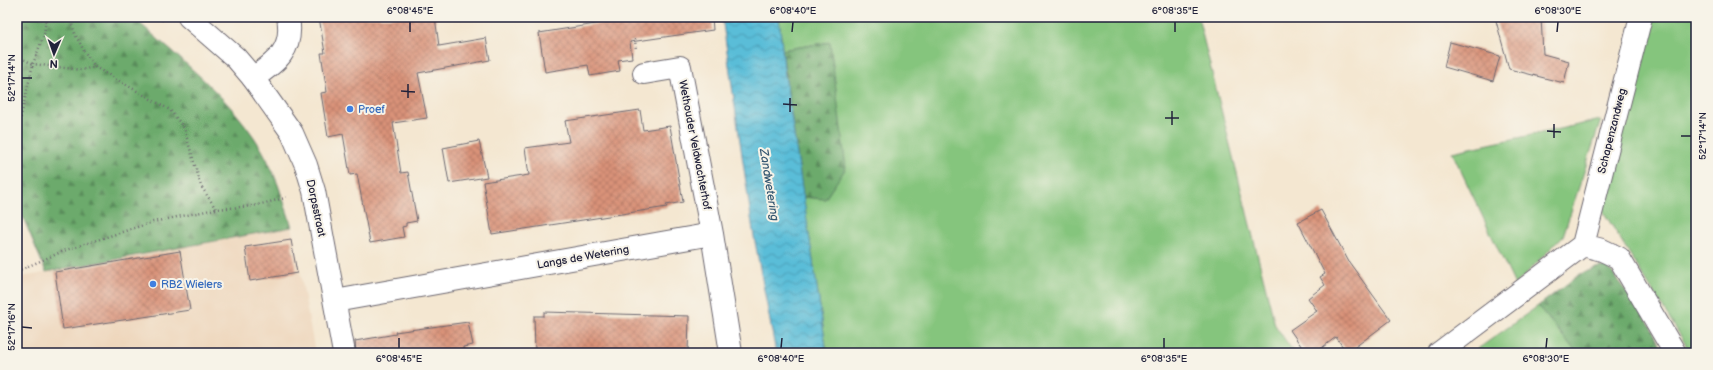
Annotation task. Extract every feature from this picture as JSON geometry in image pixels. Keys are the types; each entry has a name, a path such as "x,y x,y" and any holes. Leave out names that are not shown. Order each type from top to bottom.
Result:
{"street":[{"name":"Dorpsstraat","path":"189,17 236,58 292,133 306,165 314,191 344,353"},
{"path":"252,78 273,64 283,53 288,42 288,17"},
{"name":"Schapenzandweg","path":"1583,245 1641,17"},
{"name":"Wethouder Veldwachterhof","path":"644,73 680,67 712,234"},
{"path":"712,234 731,353"},
{"name":"Langs de Wetering","path":"334,301 712,234"},
{"path":"1439,353 1583,245 1602,250 1619,258 1675,353"}],"path":[{"path":"17,133 33,64 44,35 46,17"},
{"path":"70,17 75,34 95,67 170,110 184,128 201,186 216,209"},
{"path":"17,56 33,64 81,70 95,67"},
{"path":"17,271 66,250 153,222 216,209 253,206 314,191"}],"shaded area":[{"path":"292,227 315,353 17,353 17,278"}],"green space":[{"path":"17,17 133,17 211,87 230,106 246,126 261,147 272,170 292,227 46,272 17,203"},
{"path":"779,17 1198,17 1275,325 1294,353 827,353 803,197 825,199 832,188 830,42 782,50"},
{"path":"1650,17 1696,17 1696,353 1691,353 1603,211 1627,95"},
{"path":"830,42 846,168 825,199 803,197 782,50"},
{"path":"1601,120 1563,236 1515,285 1452,152"},
{"path":"1599,267 1608,267 1649,323 1664,353 1577,353 1538,306 1580,274"},
{"path":"1538,306 1577,353 1472,353"}],"water":[{"name":"Zandwetering","path":"722,17 779,17 784,68 827,353 776,353 753,231"}],"building":[{"path":"319,17 435,17 439,46 486,38 490,60 418,73 427,118 393,123 401,173 408,172 417,221 406,223 406,226 402,227 404,237 370,243 357,174 350,175 343,134 328,137 321,93 327,92 321,53 325,53"},
{"path":"640,17 712,17 713,30 630,42 632,58 618,60 620,71 590,76 588,65 545,72 539,33"},
{"path":"1495,17 1541,17 1543,54 1569,61 1564,83 1509,69"},
{"path":"1450,42 1500,56 1493,81 1444,67"},
{"path":"640,110 643,130 670,126 683,202 666,205 667,207 492,234 483,182 529,175 525,148 569,142 565,121"},
{"path":"479,141 487,177 449,183 443,148"},
{"path":"1321,210 1349,262 1391,320 1347,353 1336,337 1315,353 1306,353 1290,330 1317,311 1308,298 1325,285 1320,277 1325,274 1298,222"},
{"path":"291,240 297,273 250,281 245,247"},
{"path":"180,251 190,310 63,329 55,272"},
{"path":"544,312 689,316 688,353 535,351 534,316 544,316"},
{"path":"468,322 473,345 463,347 464,353 356,353 355,341 396,334 395,332"}],"place":[{"name":"Proef","path":"350,109"},
{"name":"RB2 Wielers","path":"153,284"}]}
